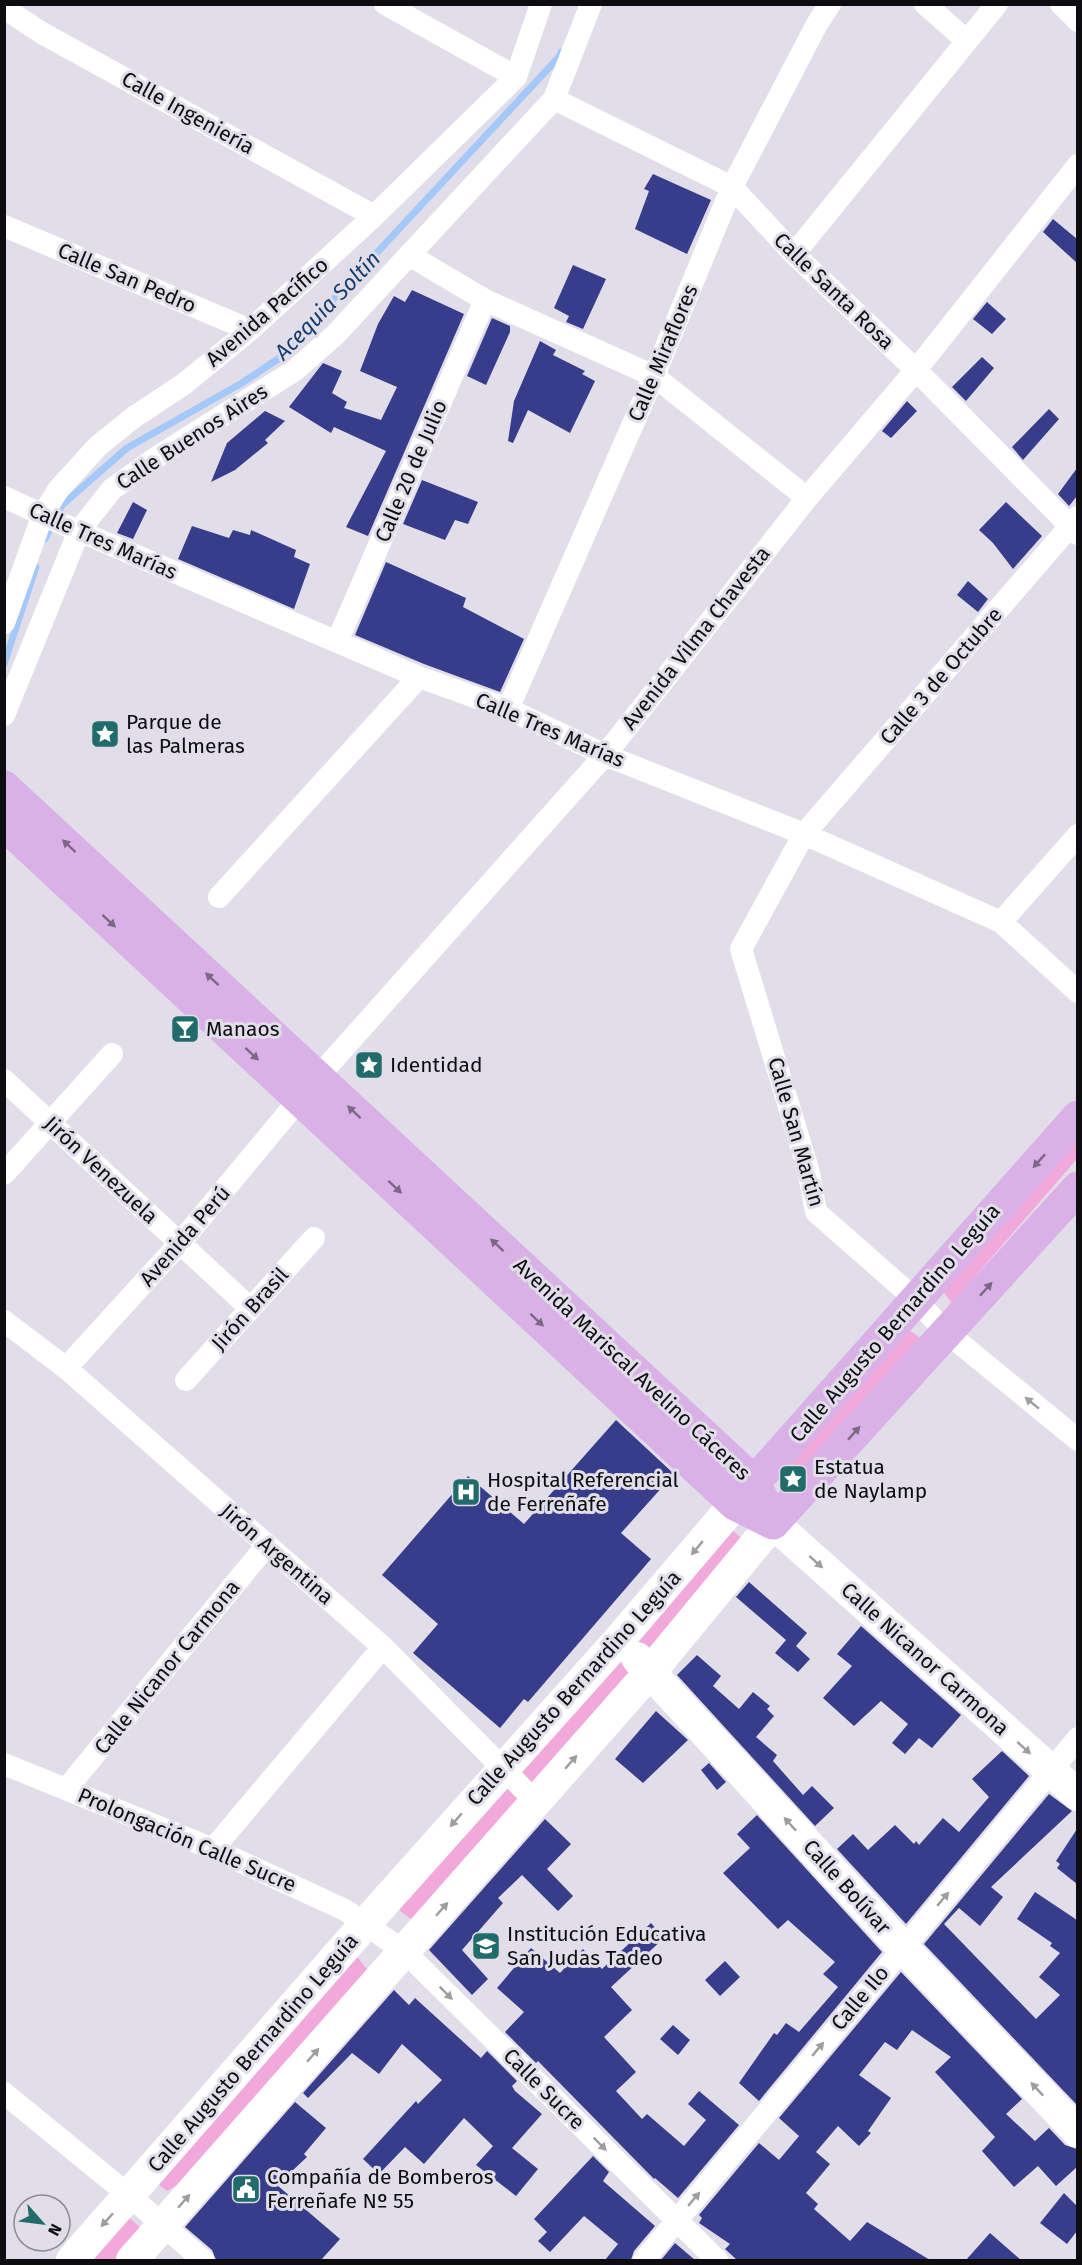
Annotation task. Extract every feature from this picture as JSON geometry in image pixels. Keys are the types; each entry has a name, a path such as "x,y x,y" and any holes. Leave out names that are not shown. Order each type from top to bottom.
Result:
{"main road":[{"name":"Avenida Mariscal Avelino Cáceres","path":"4,787 309,1089"},
{"name":"Avenida Mariscal Avelino Cáceres","path":"4,824 309,1089 745,1493 773,1523"},
{"name":"Calle Augusto Bernardino Leguía","path":"72,2260 502,1768 618,1641 745,1493 1077,1117"},
{"name":"Calle Augusto Bernardino Leguía","path":"132,2260 651,1671 773,1523 1077,1188"},
{"name":"Calle Nicanor Carmona","path":"773,1523 1077,1796"},
{"name":"Calle Bolívar","path":"618,1641 651,1671 902,1947 1077,2132"}],"street":[{"path":"385,4 516,77"},
{"name":"Avenida Pacífico","path":"4,623 60,522 58,490 98,446 134,417 184,384 250,330 374,216 516,77 541,4"},
{"name":"Calle Buenos Aires","path":"4,715 60,522 160,455 294,371 335,334 554,99 591,4"},
{"name":"Calle Miraflores","path":"508,709 654,376 732,187 817,24 830,4"},
{"path":"925,4 967,41"},
{"path":"794,254 997,4"},
{"path":"1061,4 1077,21"},
{"name":"Calle Ingeniería","path":"4,8 42,33 374,216"},
{"name":"Calle Santa Rosa","path":"554,99 732,187 794,254 1075,526"},
{"name":"Avenida Vilma Chavesta","path":"309,1089 605,755 807,498 916,370 1077,165"},
{"name":"Calle San Pedro","path":"4,226 250,330"},
{"path":"409,255 485,300 654,376 807,498"},
{"name":"Calle 20 de Julio","path":"337,642 485,300"},
{"name":"Calle Tres Marías","path":"4,497 419,677 508,709 605,755 804,834 1002,922 1077,992"},
{"name":"Calle 3 de Octubre","path":"804,834 1075,526"},
{"path":"219,897 419,677"},
{"name":"Calle San Martín","path":"804,834 741,949 808,1169 816,1212 915,1299 946,1332 1077,1440"},
{"path":"1002,922 1077,835"},
{"path":"4,1174 112,1054"},
{"name":"Jirón Venezuela","path":"4,1080 250,1308"},
{"name":"Avenida Perú","path":"66,1368 180,1243 309,1089"},
{"name":"Jirón Brasil","path":"186,1380 314,1238"},
{"name":"Jirón Argentina","path":"4,1322 66,1368 384,1647 536,1802"},
{"name":"Calle Nicanor Carmona","path":"67,1788 267,1545"},
{"path":"213,1849 384,1647"},
{"name":"Calle Ilo","path":"644,2260 1077,1738"},
{"name":"Prolongación Calle Sucre","path":"4,1764 213,1849 345,1910 366,1923"},
{"name":"Calle Sucre","path":"366,1923 405,1952 717,2260"},
{"path":"4,2093 130,2196 203,2260"}],"shaded area":[{"path":"1077,1133 1077,1159 952,1303 940,1288"},
{"path":"909,1330 922,1339 805,1477 791,1465"},
{"path":"731,1529 745,1541 412,1920 395,1907"},
{"path":"357,1957 369,1971 186,2180 167,2191 152,2179"},
{"path":"125,2214 142,2229 116,2260 84,2260"}],"building":[{"path":"653,174 711,200 687,254 635,229 649,191 644,189"},
{"path":"1053,219 1077,239 1077,263 1043,232"},
{"path":"573,265 606,279 583,329 566,322 569,316 554,308"},
{"path":"412,290 464,314 368,536 346,527 386,451 334,427 331,433 289,407 323,363 342,371 332,393 347,402 344,408 381,420 397,387 360,371 378,324 394,296 405,302"},
{"path":"987,302 1006,319 992,334 973,319"},
{"path":"492,318 510,326 510,332 486,385 467,376"},
{"path":"540,341 556,350 553,355 585,371 582,374 595,381 570,433 528,410 513,443 508,441 514,401"},
{"path":"982,357 994,368 966,401 952,387"},
{"path":"907,401 917,411 891,438 882,431"},
{"path":"1049,409 1059,419 1023,460 1012,447"},
{"path":"265,411 285,421 265,440 268,443 235,470 211,482 227,443"},
{"path":"1077,468 1077,496 1069,506 1058,494"},
{"path":"422,480 478,502 468,524 455,520 445,540 403,524"},
{"path":"133,502 147,510 133,539 117,533"},
{"path":"1006,502 1042,536 1013,569 993,543 979,530"},
{"path":"192,526 229,538 233,530 250,535 251,530 296,550 294,557 310,564 294,609 178,559"},
{"path":"386,562 466,598 463,607 524,639 500,692 355,635"},
{"path":"968,581 988,599 978,612 957,595"},
{"path":"616,1420 674,1474 621,1533 651,1559 528,1702 524,1699 500,1728 413,1653 438,1624 382,1575 468,1476 524,1524"},
{"path":"749,1582 807,1633 796,1646 810,1659 798,1672 775,1653 786,1640 736,1597"},
{"path":"861,1626 961,1715 932,1748 919,1738 905,1754 892,1743 908,1724 881,1701 854,1726 823,1698 852,1666 837,1654"},
{"path":"697,1655 721,1676 713,1686 739,1709 753,1692 770,1706 767,1709 774,1716 756,1737 777,1755 773,1761 803,1795 812,1786 834,1808 815,1826 677,1675"},
{"path":"656,1711 688,1740 643,1783 615,1759"},
{"path":"1002,1751 1029,1776 906,1924 837,1849 853,1834 868,1850 895,1825 914,1844 916,1841 919,1845 943,1818 959,1832 989,1797 972,1779"},
{"path":"709,1763 726,1782 717,1790 701,1770"},
{"path":"1049,1794 1072,1811 991,1887 1003,1897 980,1926 959,1908 944,1924 1036,2019 1060,1995 1039,1977 1060,1953 1050,1946 1052,1943 1017,1919 1035,1892 1077,1920 1077,2105 924,1944"},
{"path":"757,1815 882,1952 759,2101 739,2083 774,2033 777,2035 786,2023 799,2032 838,1987 823,1974 835,1962 788,1920 778,1929 723,1873 750,1848 737,1834"},
{"path":"545,1819 571,1844 547,1869 573,1896 558,1911 522,1875 498,1898 503,1903 462,1950 488,1979 472,1995 429,1950"},
{"path":"1077,1829 1077,1884 1057,1868 1060,1864 1056,1861"},
{"path":"651,1923 664,1938 611,1987 632,2010 604,2037 636,2072 616,2091 642,2119 647,2114 684,2146 706,2120 688,2104 699,2091 739,2125 678,2198 654,2179 538,2061 536,2063 505,2032 524,2012 497,1988 531,1948 560,1973 583,1949 602,1969"},
{"path":"725,1961 740,1977 720,1996 705,1980"},
{"path":"901,1972 1022,2099 1006,2114 1035,2141 1049,2128 1065,2145 1077,2149 1077,2167 1056,2186 1038,2166 1014,2187 982,2151 995,2137 935,2072 951,2057 912,2030 897,2050 885,2042 859,2075 891,2098 868,2131 871,2133 859,2146 838,2126 816,2152 830,2164 806,2193 818,2204 814,2209 850,2241 867,2222 930,2260 737,2260 725,2249 730,2244 699,2223 702,2218 699,2215 759,2143 779,2160 799,2136 779,2118"},
{"path":"394,1990 409,2005 415,1998 481,2058 487,2051 517,2081 512,2086 515,2091 542,2114 512,2148 538,2169 516,2196 476,2165 493,2146 464,2118 424,2164 405,2147 379,2174 363,2159 416,2101 418,2104 442,2080 402,2044 379,2074 352,2053 308,2098 303,2093"},
{"path":"673,2025 690,2040 678,2055 660,2039"},
{"name":"Compañía de Bomberos Ferreñafe Nº 55","path":"295,2102 326,2128 304,2154 307,2157 277,2185 340,2239 321,2260 216,2260 212,2250 185,2227"},
{"path":"593,2156 609,2172 603,2181 655,2226 634,2251 631,2260 605,2260 618,2244 584,2216 550,2252 538,2241 547,2232 534,2219"},
{"path":"1064,2193 1077,2206 1077,2231 1067,2244 1040,2223"},
{"path":"990,2233 1021,2260 966,2260"},
{"path":"675,2243 695,2260 661,2260"}],"waterway":[{"name":"Acequia Soltín","path":"45,539 62,505 127,448 242,383 278,359 559,57 561,52"},
{"name":"Acequia Soltín","path":"4,664 36,567"}],"place":[{"name":"Parque de las Palmeras","path":"105,734"},
{"name":"Manaos","path":"185,1029"},
{"name":"Identidad","path":"369,1065"},
{"name":"Estatua de Naylamp","path":"793,1479"},
{"name":"Hospital Referencial de Ferreñafe","path":"466,1492"},
{"name":"Institución Educativa San Judas Tadeo","path":"486,1946"},
{"name":"Compañía de Bomberos Ferreñafe Nº 55","path":"246,2189"}]}
